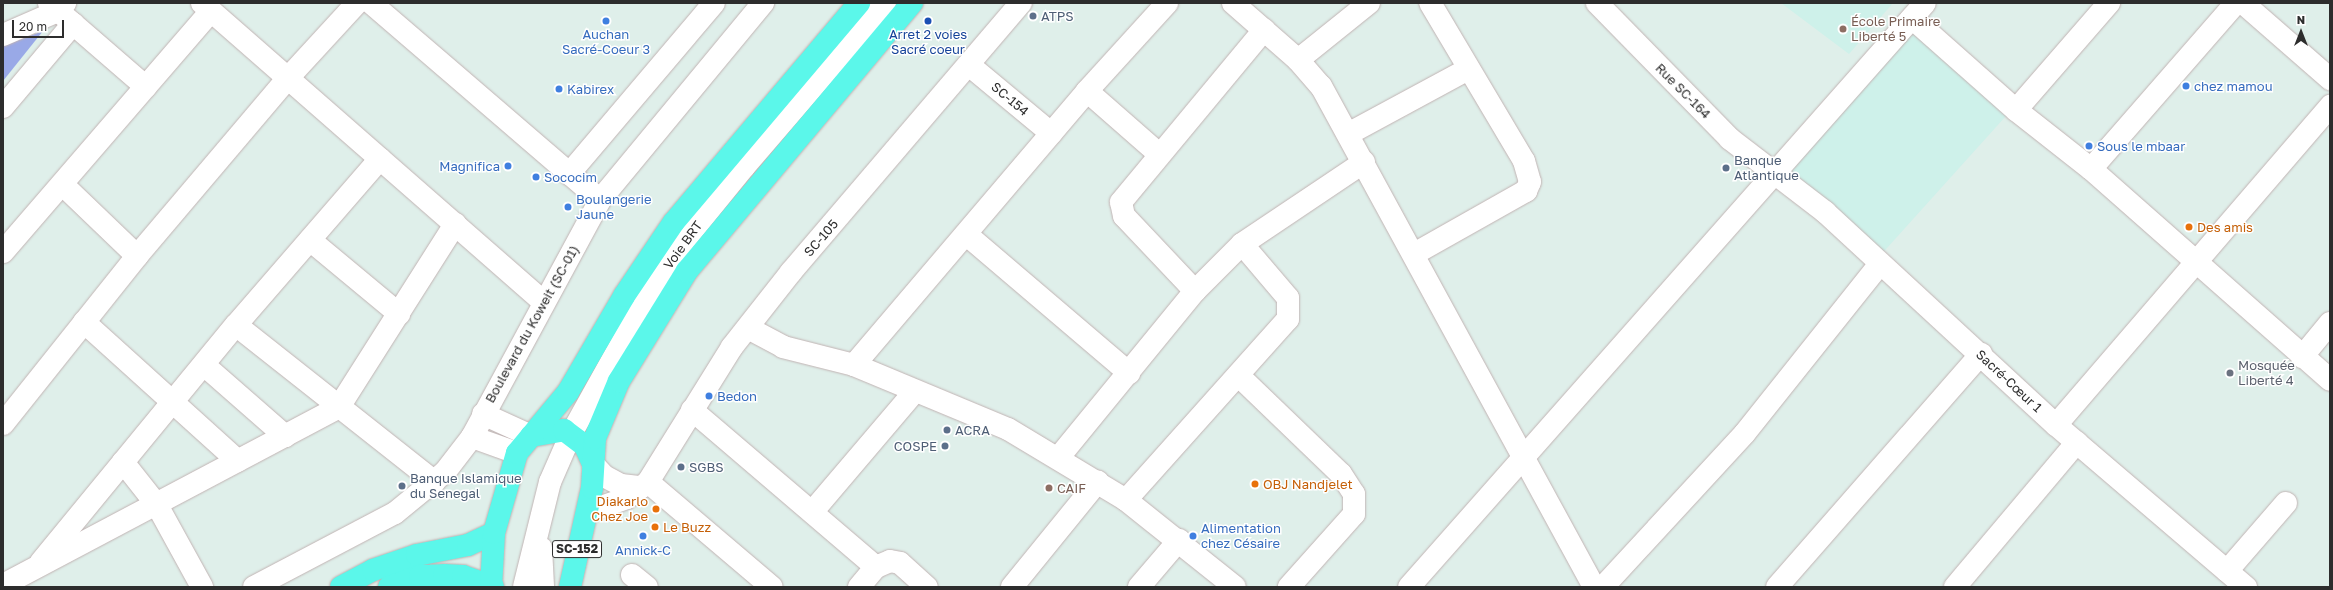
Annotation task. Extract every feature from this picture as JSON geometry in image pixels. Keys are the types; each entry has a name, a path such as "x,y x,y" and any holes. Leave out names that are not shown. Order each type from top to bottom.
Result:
{"main road":[{"path":"389,587 420,576 444,575 463,576 492,587 494,533 517,452 568,392 624,296 674,222 859,3"},
{"path":"587,512 595,438 619,381 683,277 912,3"},
{"path":"531,436 552,431 571,434 585,446 593,464"},
{"name":"SC-152","path":"570,587 587,512"},
{"path":"341,587 373,570 417,555 468,544 494,533"}],"street":[{"path":"3,424 137,256 288,78 357,3"},
{"path":"371,3 600,200"},
{"path":"570,174 714,3"},
{"name":"Boulevard du Koweit (SC-01)","path":"254,587 395,514 435,482 472,437 543,301 600,200 763,3"},
{"name":"Voie BRT","path":"524,587 550,482 571,434 620,342 683,242 885,3"},
{"name":"SC-105","path":"587,512 627,498 644,484 748,328 1022,3"},
{"path":"854,365 967,235 1087,91 1167,3"},
{"path":"1233,3 1298,60 1321,86 1364,162 1594,587"},
{"path":"1298,60 1369,3"},
{"path":"1414,254 1526,191 1530,182 1524,161 1430,3"},
{"name":"Rue SC-164","path":"1597,3 1730,139 1773,174"},
{"path":"2016,110 2109,3"},
{"path":"2091,169 2236,3"},
{"path":"2243,3 2330,79"},
{"path":"3,252 146,87 207,7 543,301"},
{"path":"61,10 146,87"},
{"path":"3,35 61,10"},
{"path":"3,107 61,10"},
{"path":"1417,584 1611,354 1918,11 2016,110 2091,169 2195,260 2302,357 2330,380"},
{"path":"1195,291 1121,210 1125,193 1264,30"},
{"name":"SC-154","path":"969,65 1051,133"},
{"path":"1348,134 1468,69"},
{"path":"1087,91 1159,154"},
{"path":"2056,425 2195,260 2330,106"},
{"path":"36,570 236,325 380,159"},
{"path":"1059,457 1195,291 1242,244 1364,162"},
{"name":"Sacré-Cœur 1","path":"1773,174 1825,212 1879,265 1981,354 2056,425 2246,587"},
{"path":"62,184 137,256"},
{"path":"3,585 36,570 339,407 455,224"},
{"path":"967,235 1129,373"},
{"path":"310,240 399,314"},
{"path":"1126,500 1282,328 1290,308 1288,298 1242,244"},
{"path":"1603,587 1744,433 1879,265"},
{"path":"84,322 238,461"},
{"path":"2302,357 2330,323"},
{"path":"236,325 435,482"},
{"path":"748,328 783,347 854,365 915,391 969,410 1059,457 1126,500 1179,540 1233,586"},
{"path":"1777,587 1981,354"},
{"path":"204,365 286,436"},
{"path":"1239,376 1341,474 1354,494 1354,514 1289,587"},
{"path":"813,511 915,391"},
{"path":"692,410 813,511 876,567"},
{"path":"483,414 531,436"},
{"path":"472,437 517,452"},
{"path":"1955,587 2077,442"},
{"path":"123,462 157,505 202,587"},
{"path":"593,464 604,476 621,485 644,484 772,587"},
{"path":"1012,587 1098,481"},
{"path":"2227,571 2286,503"},
{"name":"Voie BRT","path":"540,524 543,587"},
{"path":"1139,587 1179,540"},
{"path":"859,587 876,567 890,561 900,564 927,587"}],"shaded area":[{"name":"École Primaire Liberté 5","path":"1781,3 1893,3 1849,54"},
{"path":"1916,29 2009,113 1879,257 1786,173"},
{"path":"43,31 3,81 3,46"}],"place":[{"name":"ATPS","path":"1033,16"},
{"name":"Auchan Sacré-Coeur 3","path":"606,21"},
{"name":"Arret 2 voies Sacré coeur","path":"928,21"},
{"name":"École Primaire Liberté 5","path":"1843,29"},
{"name":"chez mamou","path":"2186,86"},
{"name":"Kabirex","path":"559,89"},
{"name":"Sous le mbaar","path":"2089,146"},
{"name":"Magnifica","path":"508,166"},
{"name":"Banque Atlantique","path":"1726,168"},
{"name":"Sococim","path":"536,177"},
{"name":"Boulangerie Jaune","path":"568,207"},
{"name":"Des amis","path":"2189,227"},
{"name":"Mosquée Liberté 4","path":"2230,373"},
{"name":"Bedon","path":"709,396"},
{"name":"ACRA","path":"947,430"},
{"name":"COSPE","path":"945,446"},
{"name":"SGBS","path":"681,467"},
{"name":"OBJ Nandjelet","path":"1255,484"},
{"name":"Banque Islamique du Senegal","path":"402,486"},
{"name":"CAIF","path":"1049,488"},
{"name":"Diakarlo Chez Joe","path":"656,509"},
{"name":"Le Buzz","path":"655,527"},
{"name":"Annick-C","path":"643,536"},
{"name":"Alimentation chez Césaire","path":"1193,536"}]}
